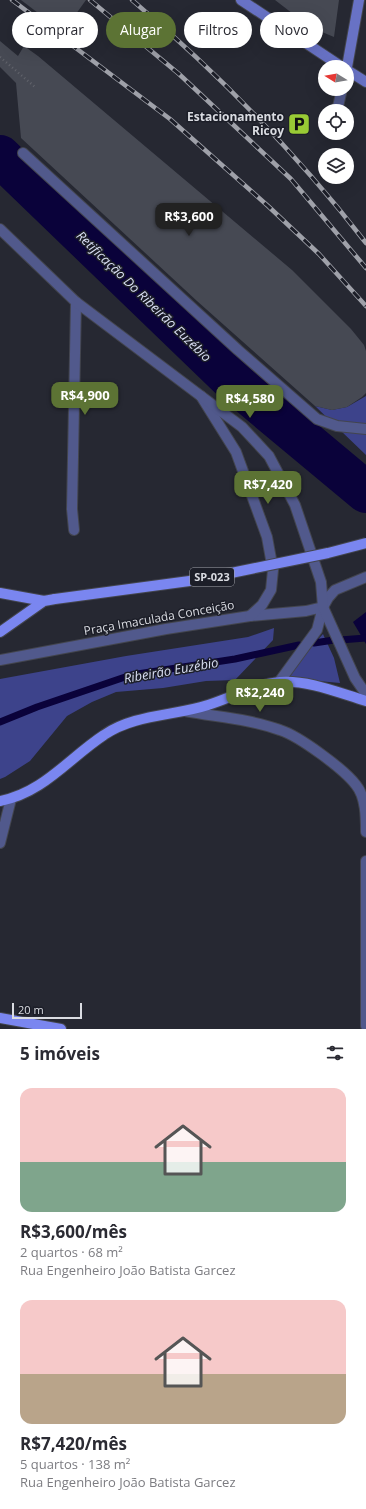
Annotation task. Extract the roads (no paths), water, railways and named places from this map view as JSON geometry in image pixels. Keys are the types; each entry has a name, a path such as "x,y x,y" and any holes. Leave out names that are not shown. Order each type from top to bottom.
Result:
{"main road":[{"path":"241,0 331,60"},
{"path":"349,60 359,0"},
{"path":"354,74 366,82"},
{"name":"SP-023","path":"44,601 197,580 328,553 366,543"},
{"path":"0,593 44,601"},
{"path":"0,632 44,601"},
{"path":"0,801 11,799 29,792 48,780 84,749 105,734 151,717 208,706 225,698 279,682 297,682 366,701"},
{"path":"0,1018 61,1029"}],"street":[{"path":"23,153 238,350 317,419 337,426 366,429"},
{"path":"0,229 76,302 242,427 269,456 281,475 295,505 321,582 323,607 317,630 279,682"},
{"path":"74,530 72,509 76,302"},
{"path":"200,395 236,452 267,537 273,570 271,590 262,605 250,616"},
{"path":"323,607 335,590 366,577"},
{"path":"323,607 355,678 366,694"},
{"name":"Praça Imaculada Conceição","path":"0,660 166,629 250,616 306,611 323,607"},
{"path":"183,710 236,719 281,730 296,737 321,755 357,786 362,799 366,832"},
{"path":"0,843 11,799"},
{"path":"366,861 366,1026"}],"waterway":[{"name":"Retificação Do Ribeirão Euzébio","path":"0,156 233,381 366,492"},
{"name":"Ribeirão Euzébio","path":"340,640 366,638"},
{"name":"Ribeirão Euzébio","path":"314,643 334,640"},
{"name":"Ribeirão Euzébio","path":"0,722 37,707 131,675 235,659 299,645"}],"railway":[{"path":"12,0 170,119 268,206 319,254 366,306"},
{"path":"90,0 179,74 291,179 366,268"},
{"path":"132,0 195,56 284,146 340,210 366,243"}],"place":[{"name":"Estacionamento Ricoy","path":"299,124"}]}
